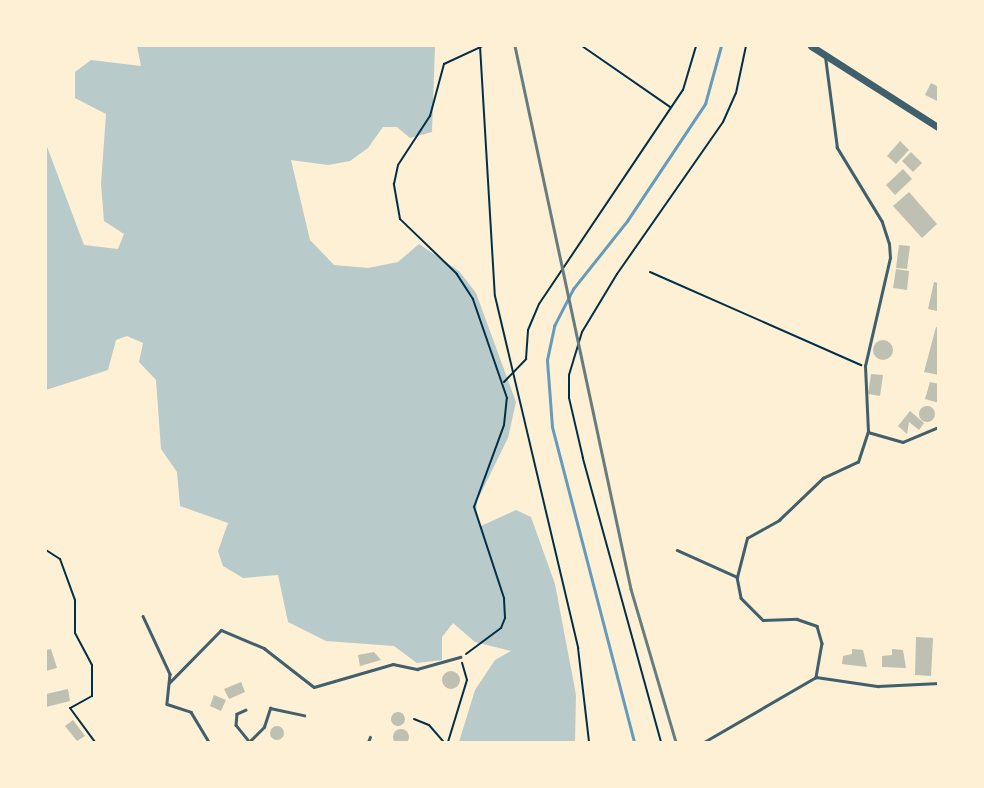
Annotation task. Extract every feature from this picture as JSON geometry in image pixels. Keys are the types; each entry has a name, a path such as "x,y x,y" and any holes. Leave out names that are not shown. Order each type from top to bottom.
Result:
{"street":[{"path":"811,46 939,128"}],"lane":[{"path":"816,677 820,629 805,621 758,617 741,598 737,577 747,538 779,520 812,486 858,462 868,432 865,366 890,258 889,244 882,222 837,148 823,46"},
{"path":"868,432 903,442 939,428"},
{"path":"677,550 737,577"},
{"path":"143,617 170,674 167,704 190,711 209,743"},
{"path":"169,683 221,630 264,648 314,687 393,664 417,669 460,657"},
{"path":"704,743 816,677 878,687 939,683"},
{"path":"246,710 237,714 236,725 249,742 264,727 270,708 304,715"},
{"path":"368,743 370,737"}],"path":[{"path":"414,719 429,725 446,743 467,680 460,657 501,628 505,618 503,598 474,508 504,425 504,382 473,299 457,274 410,233 394,201 398,165 422,134 442,68 481,46 495,296 578,648 589,743"},
{"path":"582,46 671,108"},
{"path":"504,382 526,359 528,330 539,304 687,82 696,46"},
{"path":"661,743 583,458 569,375 582,331 617,274 723,122 736,93 746,46"},
{"path":"650,272 865,366"},
{"path":"46,550 60,559 75,600 75,633 92,665 91,699 70,708 95,743"}],"shaded area":[{"path":"137,46 435,46 432,132 410,138 397,127 383,127 368,148 350,161 328,165 291,160 310,240 334,265 368,268 398,262 419,244 459,271 476,293 516,402 508,438 477,501 476,514 481,526 516,510 531,517 555,584 576,695 575,742 459,742 475,690 495,660 511,651 475,642 453,623 442,637 442,660 417,663 394,646 326,641 288,622 278,575 243,578 223,566 218,551 228,523 180,506 177,472 161,449 156,380 139,362 143,343 127,336 116,340 108,370 46,390 46,144 84,245 118,249 124,234 104,221 101,184 106,114 75,98 75,72 91,60 141,66"}],"building":[{"path":"931,83 939,87 939,102 925,95"},
{"path":"900,141 909,150 896,164 887,156"},
{"path":"911,152 922,163 913,172 902,161"},
{"path":"903,169 912,179 895,195 886,185"},
{"path":"909,192 937,224 922,238 893,206"},
{"path":"899,245 910,246 907,269 896,268"},
{"path":"896,269 909,271 907,290 893,288"},
{"path":"934,282 939,283 937,311 928,309"},
{"path":"936,327 939,328 939,375 924,372"},
{"path":"883,340 890,343 893,350 890,357 883,360 876,357 873,350 876,343"},
{"path":"871,374 883,375 880,396 868,394"},
{"path":"930,382 939,384 939,403 925,399"},
{"path":"927,406 935,414 927,422 919,414"},
{"path":"910,411 924,423 919,430 909,422 907,434 898,426"},
{"path":"916,637 933,638 931,676 915,675"},
{"path":"51,649 57,668 46,671 46,650"},
{"path":"852,649 863,650 867,667 842,664 843,656 852,654"},
{"path":"892,649 903,650 906,668 882,667 882,656 892,655"},
{"path":"374,652 381,660 360,666 358,655"},
{"path":"451,671 457,674 460,680 457,686 451,689 445,686 442,680 445,674"},
{"path":"241,682 245,692 229,699 224,689"},
{"path":"68,689 70,701 46,707 46,694"},
{"path":"214,695 226,700 221,711 210,706"},
{"path":"398,712 403,714 403,724 398,726 393,724 391,719 393,714"},
{"path":"73,720 85,736 77,741 65,726"},
{"path":"274,726 280,726 284,733 280,740 274,740 270,736 270,730"},
{"path":"398,729 404,729 409,737 407,743 398,745 393,740 393,734"}],"waterway":[{"path":"634,742 552,427 547,360 554,326 573,289 627,221 705,104 721,46"}],"railway":[{"path":"515,46 631,589 676,742"}]}
